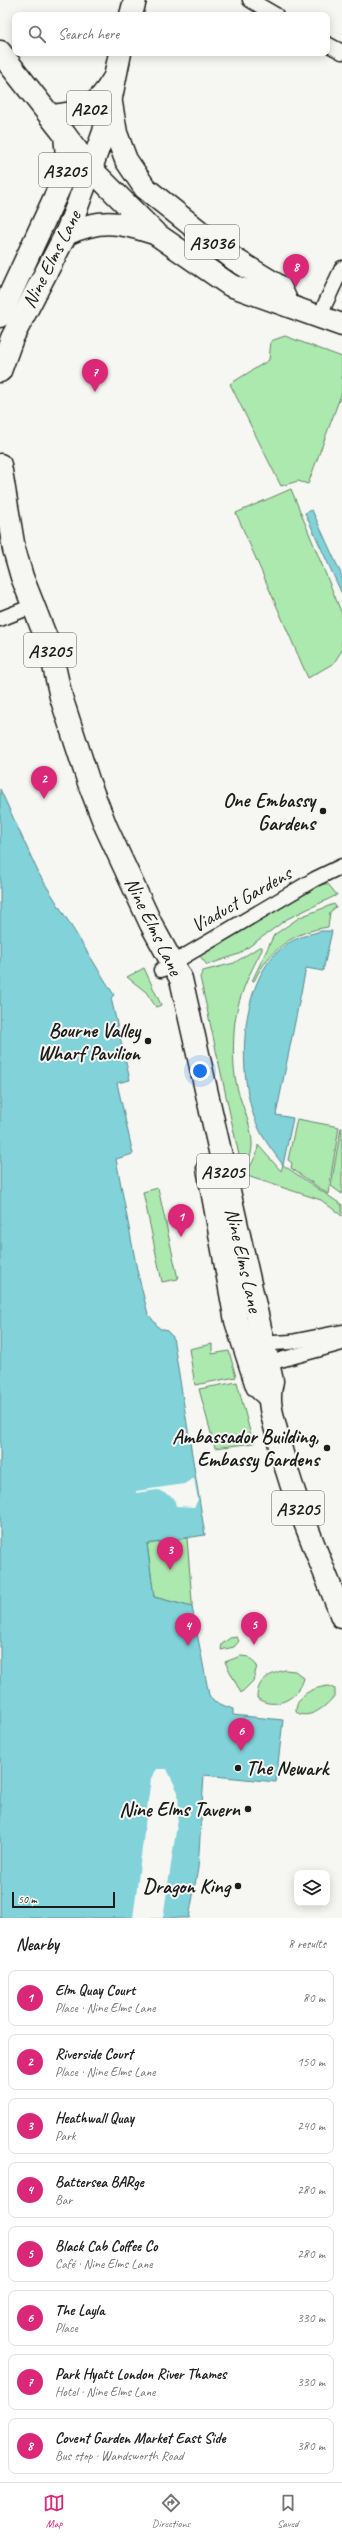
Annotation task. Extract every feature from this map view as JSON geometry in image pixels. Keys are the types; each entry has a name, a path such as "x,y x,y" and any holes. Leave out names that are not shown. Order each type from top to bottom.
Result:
{"main road":[{"path":"132,12 135,0"},
{"name":"A202","path":"0,52 65,135"},
{"name":"A202","path":"91,169 111,103 113,78 119,56"},
{"name":"A202","path":"51,116 72,114 88,109 103,96 113,78"},
{"name":"A3036","path":"65,135 91,169 156,234 230,285 256,305 272,311 288,305 280,287 234,259 145,188 126,160 116,132 111,103"},
{"name":"Nine Elms Lane","path":"0,316 60,184 67,156 65,135"},
{"name":"Nine Elms Lane","path":"0,371 25,309 66,234 91,169"},
{"name":"A3036","path":"66,234 94,223 112,222 124,223 156,234"},
{"path":"288,305 342,325"},
{"name":"Nine Elms Lane","path":"0,465 14,549 27,608 100,843 167,966 235,1314 256,1356 257,1386 268,1396 294,1495 342,1617"},
{"name":"Nine Elms Lane","path":"0,548 27,608"}],"street":[{"path":"250,0 271,12"},
{"path":"330,46 342,52"},
{"path":"319,317 342,268"},
{"path":"0,619 27,608"},
{"name":"Viaduct Gardens","path":"167,966 342,866"},
{"path":"256,1356 291,1342 342,1332"},
{"path":"256,1356 342,1342"}],"green space":[{"path":"285,336 342,357 342,392 308,484 298,481 281,486 230,384 269,360 271,341"},
{"path":"291,489 342,614 342,650 334,663 308,678 236,513"},
{"path":"321,884 328,884 337,895 287,919 239,954 207,965 199,955"},
{"path":"334,904 336,907 330,912 328,927 315,929 304,933 284,944 267,960 254,981 252,981 274,935 300,917"},
{"path":"259,947 262,947 262,950 243,990 237,1011 234,1033 235,1076 238,1092 250,1127 252,1138 252,1149 249,1160 242,1169 200,977 203,971 234,963"},
{"path":"144,968 161,1005 156,1007 146,992 127,977"},
{"path":"297,1119 339,1127 328,1194 291,1168 292,1163 288,1160"},
{"path":"342,1128 342,1194 331,1186"},
{"path":"258,1145 281,1171 283,1165 342,1205 342,1216 321,1200 250,1177 247,1173 257,1153"},
{"path":"158,1188 178,1279 162,1282 143,1192"},
{"path":"212,1344 212,1354 229,1351 236,1377 195,1385 189,1349"},
{"path":"237,1382 253,1443 215,1448 199,1389"},
{"path":"187,1538 192,1607 154,1597 147,1544"},
{"path":"237,1637 239,1641 234,1647 221,1650 222,1644 230,1638"},
{"path":"241,1656 249,1657 257,1666 253,1681 241,1693 225,1662"},
{"path":"285,1670 295,1671 304,1678 297,1692 285,1701 278,1703 264,1702 257,1698 259,1686 265,1678 274,1673"},
{"path":"328,1686 335,1689 335,1695 323,1708 306,1715 296,1712 299,1701 306,1693"}],"water":[{"path":"312,510 342,576 342,594 305,513"},
{"path":"0,789 39,874 114,995 111,998 130,1080 117,1083 133,1154 116,1159 137,1270 148,1314 160,1329 165,1329 173,1337 205,1535 147,1544 154,1597 192,1607 209,1695 214,1702 233,1709 233,1715 283,1720 276,1782 204,1775 198,1868 189,1918 0,1918"},
{"path":"321,931 332,931 323,971 306,968 276,1115 293,1118 283,1165 261,1134 250,1101 244,1051 246,1024 252,998 261,975 274,955 292,941 302,936"}],"pier":[{"path":"194,1478 198,1500 194,1507 176,1506 174,1498 158,1490 136,1493 136,1491 184,1484"},
{"path":"157,1769 167,1769 178,1792 179,1811 163,1918 133,1918 151,1778"}],"place":[{"name":"Covent Garden Market East Side","path":"296,287"},
{"name":"Park Hyatt London River Thames","path":"95,392"},
{"name":"Riverside Court","path":"44,799"},
{"name":"One Embassy Gardens","path":"323,811"},
{"name":"Bourne Valley Wharf Pavilion","path":"148,1041"},
{"name":"Elm Quay Court","path":"181,1237"},
{"name":"Ambassador Building, Embassy Gardens","path":"327,1448"},
{"name":"Heathwall Quay","path":"170,1570"},
{"name":"Black Cab Coffee Co","path":"254,1645"},
{"name":"Battersea BARge","path":"188,1646"},
{"name":"The Layla","path":"241,1751"},
{"name":"The Newark","path":"238,1768"},
{"name":"Nine Elms Tavern","path":"248,1809"},
{"name":"Dragon King","path":"238,1886"}]}
